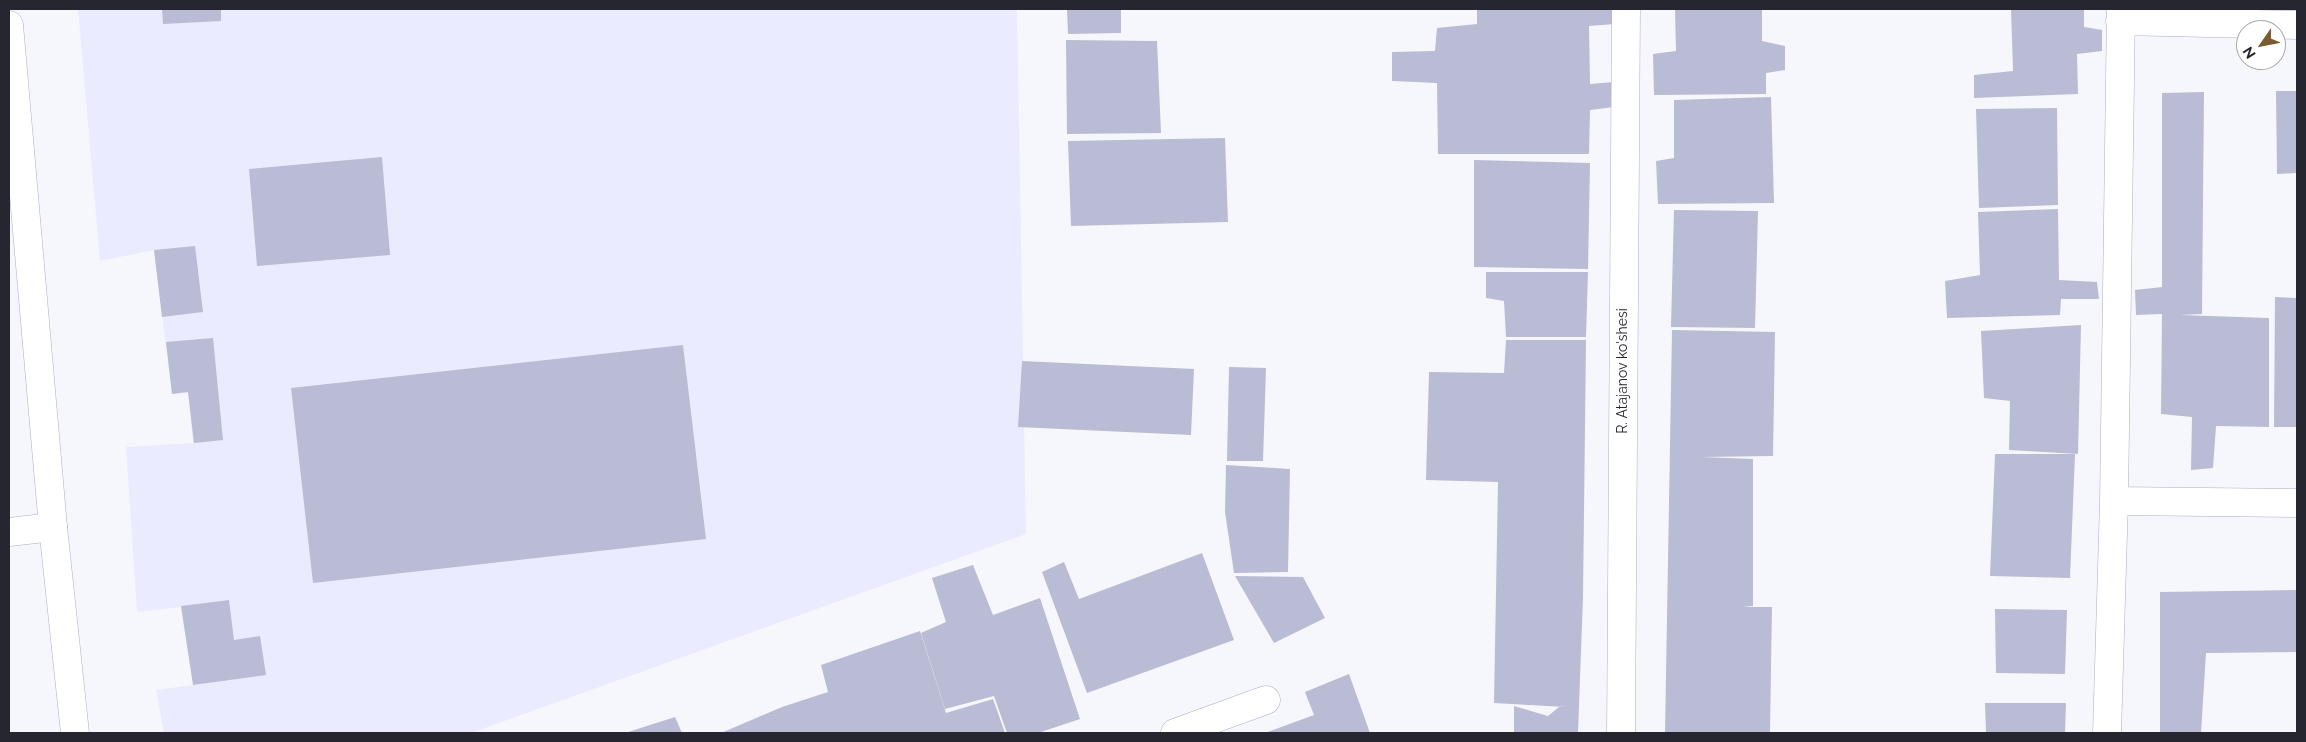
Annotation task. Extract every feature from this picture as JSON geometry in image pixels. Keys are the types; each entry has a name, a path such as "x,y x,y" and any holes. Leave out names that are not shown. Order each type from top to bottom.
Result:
{"street":[{"name":"R. Atajanov ko'shesi","path":"1621,733 1626,9"},
{"path":"2107,733 2114,500 2120,15 2297,25"},
{"path":"9,25 53,527 75,733"},
{"path":"2114,500 2297,503"},
{"path":"9,532 53,527"},
{"path":"1175,733 1266,700"}],"shaded area":[{"path":"78,9 1017,9 1026,534 471,733 164,733 156,690 193,685 181,607 137,612 126,447 193,443 188,393 172,394 154,250 100,261"}],"building":[{"path":"162,9 221,9 221,21 163,24"},
{"path":"1067,9 1121,9 1121,33 1068,34"},
{"path":"1477,9 1616,9 1615,24 1589,26 1590,84 1614,82 1614,107 1590,110 1589,154 1438,154 1437,83 1392,81 1392,52 1435,51 1437,28 1477,24"},
{"path":"1675,9 1762,9 1762,41 1785,46 1785,70 1766,73 1766,94 1654,95 1653,54 1676,51"},
{"path":"2011,9 2084,9 2084,27 2102,30 2102,51 2077,54 2078,94 1974,98 1974,75 2013,71"},
{"path":"1066,40 1157,41 1161,133 1067,134"},
{"path":"2276,91 2297,91 2297,173 2277,174"},
{"path":"2204,92 2202,314 2180,315 2269,318 2269,427 2216,426 2213,468 2191,470 2192,417 2161,414 2162,314 2136,315 2135,290 2162,287 2162,93"},
{"path":"1771,97 1774,203 1658,204 1656,161 1674,158 1674,100"},
{"path":"2057,108 2058,205 1979,208 1976,109"},
{"path":"1225,138 1228,222 1071,226 1068,141"},
{"path":"382,157 390,255 257,266 249,169"},
{"path":"1474,160 1590,163 1588,269 1474,267"},
{"path":"2058,209 2059,280 2097,282 2099,299 2061,299 2060,315 1947,318 1945,281 1980,275 1978,212"},
{"path":"1674,210 1758,211 1755,328 1671,327"},
{"path":"195,246 203,312 162,317 154,250"},
{"path":"1486,272 1588,272 1586,337 1506,337 1504,301 1486,298"},
{"path":"2275,297 2296,298 2297,427 2274,427"},
{"path":"2081,325 2078,454 2009,450 2010,401 1984,398 1981,331"},
{"path":"1672,330 1775,332 1773,456 1702,457 1753,459 1753,606 1743,607 1772,607 1770,733 1665,733"},
{"path":"213,338 223,440 194,443 188,392 172,394 166,342"},
{"path":"1506,340 1586,340 1583,597 1578,733 1514,733 1514,706 1548,716 1559,707 1565,707 1494,703 1498,482 1426,480 1429,372 1504,373"},
{"path":"683,345 706,539 313,583 291,388"},
{"path":"1022,361 1194,369 1191,435 1018,427"},
{"path":"1229,367 1266,368 1263,461 1227,461"},
{"path":"1995,454 2075,454 2070,578 1990,576"},
{"path":"1226,465 1290,469 1288,572 1234,573 1225,512"},
{"path":"1202,553 1234,640 1087,693 1042,572 1064,562 1079,599"},
{"path":"973,565 993,615 1040,598 1080,719 1038,733 1007,733 994,696 945,709 921,633 946,622 932,578"},
{"path":"1235,576 1303,577 1325,618 1274,643"},
{"path":"2297,590 2297,652 2206,653 2201,733 2160,733 2160,592"},
{"path":"229,600 234,640 260,636 266,675 193,685 181,606"},
{"path":"1995,609 2067,610 2065,674 1996,673"},
{"path":"920,631 946,713 993,699 1005,733 721,733 782,707 828,692 821,665"},
{"path":"1349,674 1370,733 1265,733 1314,715 1305,692"},
{"path":"1985,703 2066,703 2065,733 1986,733"},
{"path":"675,717 682,733 625,733"}]}
